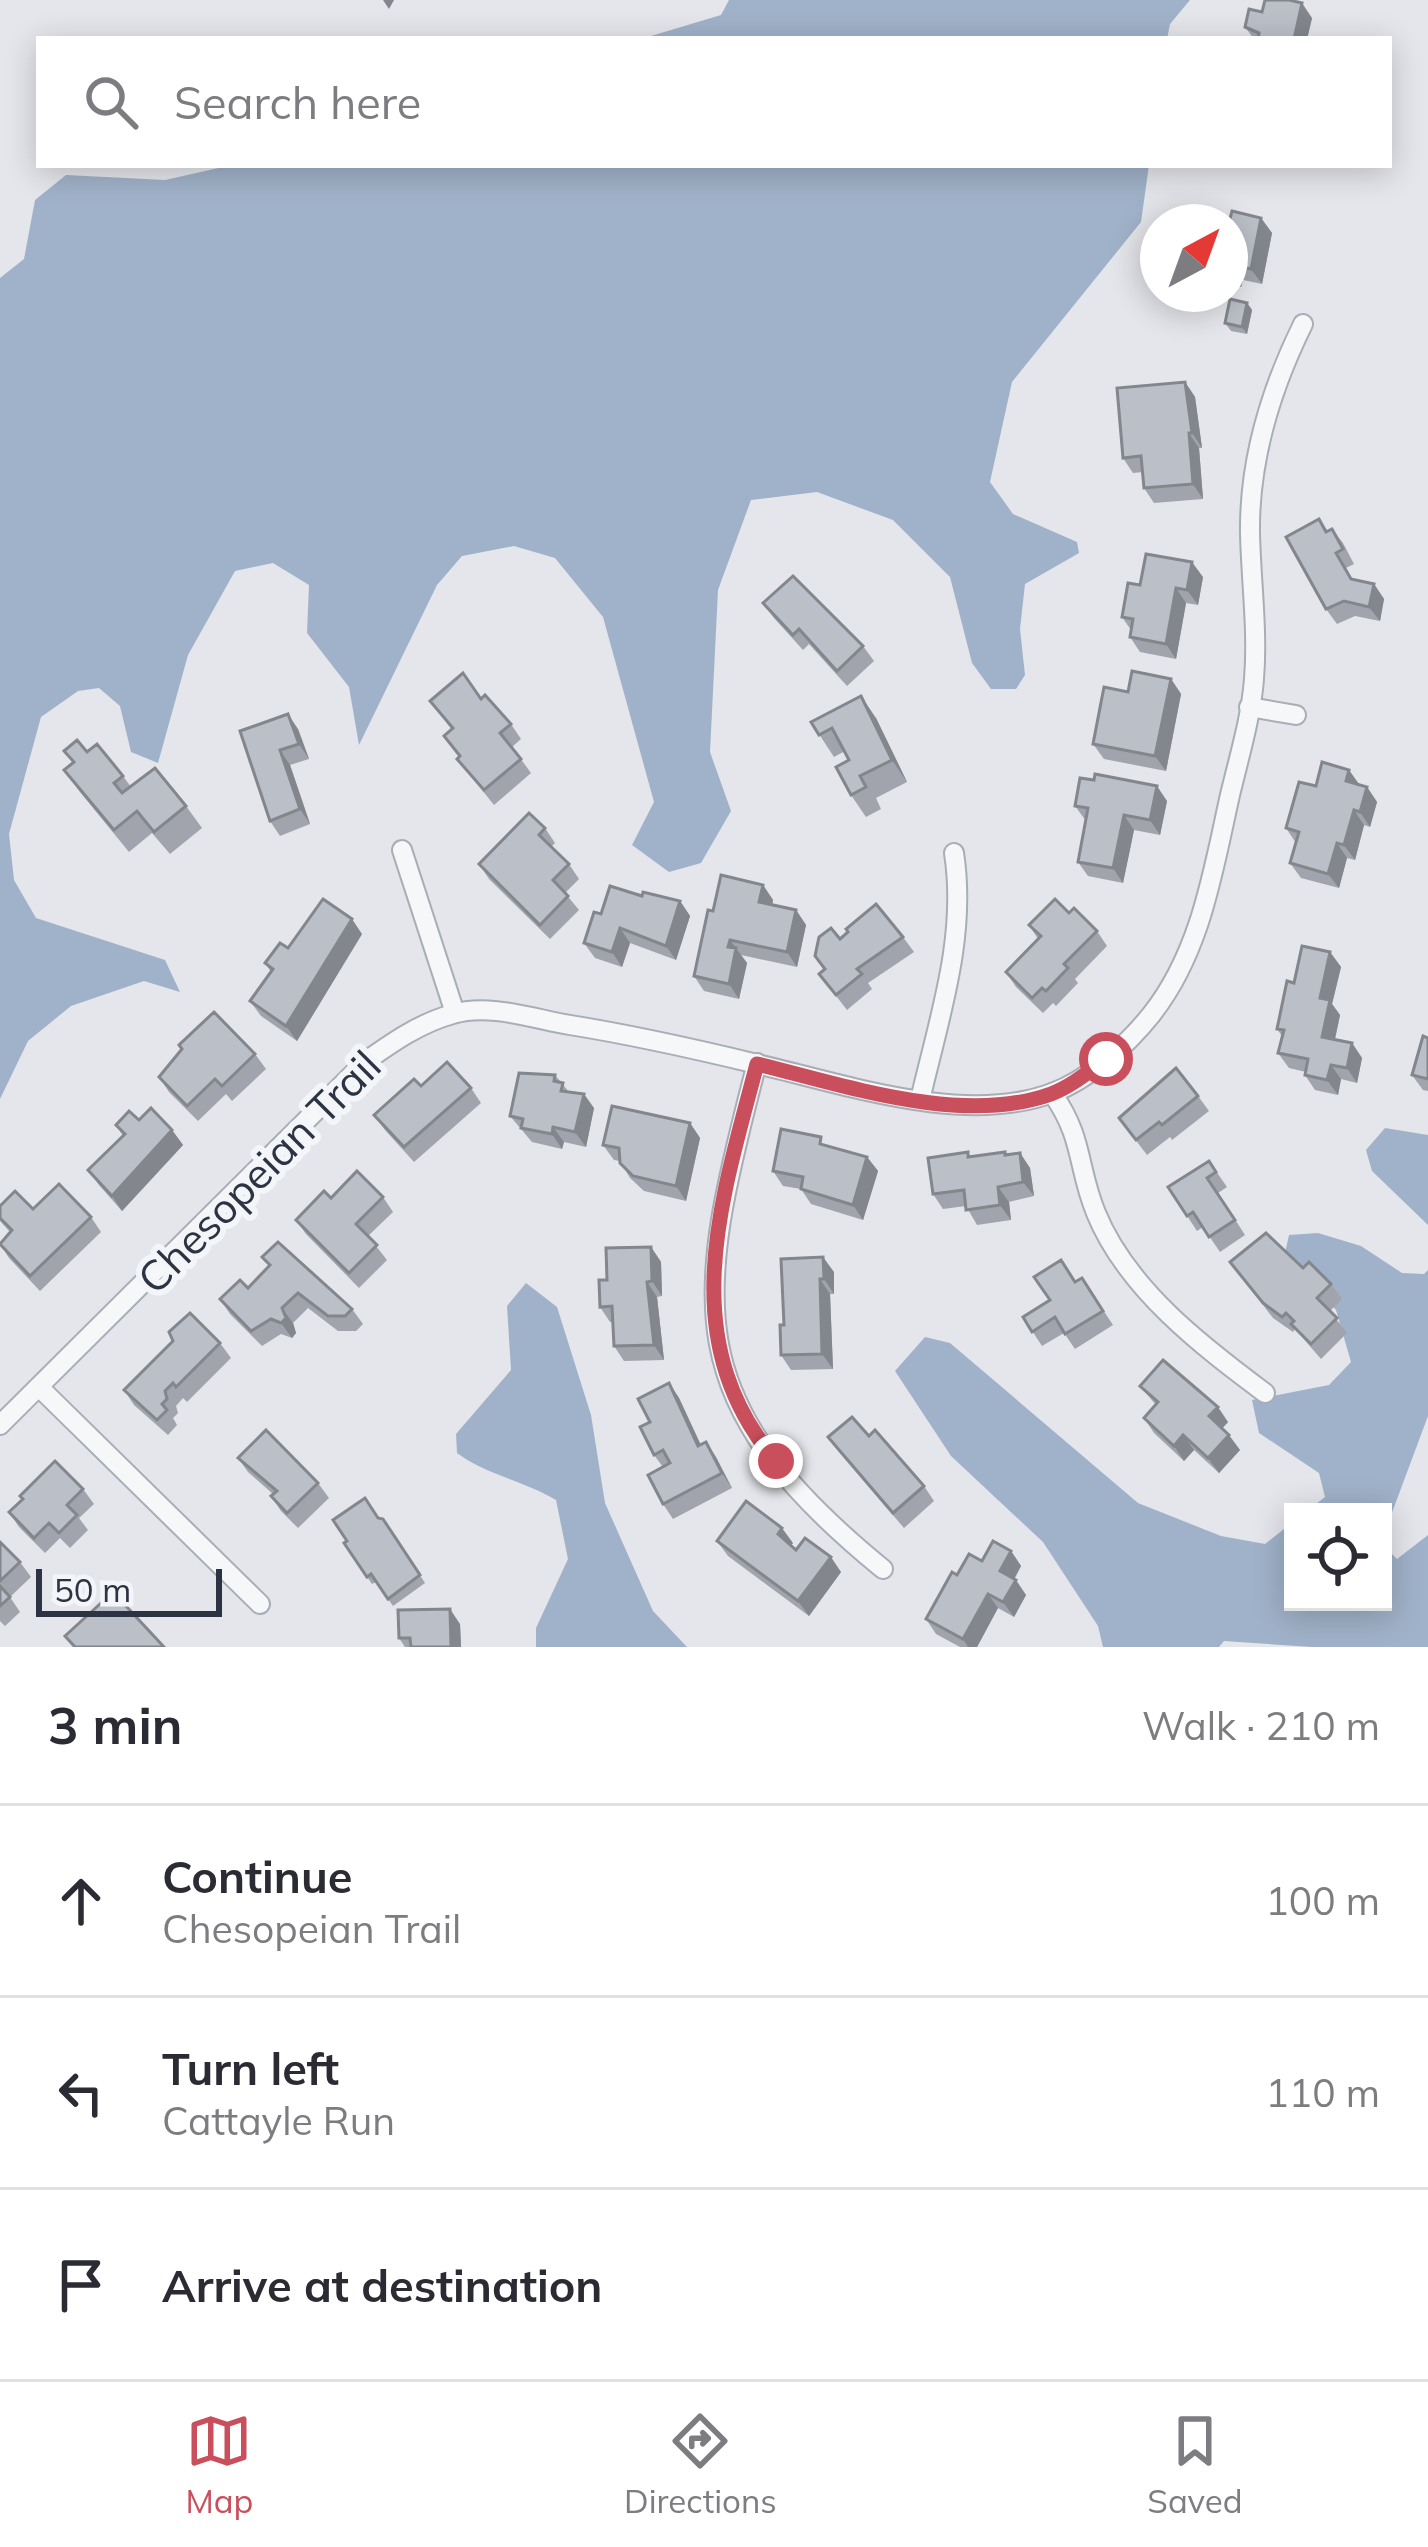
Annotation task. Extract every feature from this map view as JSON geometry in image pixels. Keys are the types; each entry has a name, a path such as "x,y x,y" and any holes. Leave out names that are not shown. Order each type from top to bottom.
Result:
{"street":[{"name":"Chesopeian Trail","path":"0,1425 366,1061 396,1040 455,1013 482,1010 565,1024 920,1100 1021,1102 1052,1094 1077,1081 1121,1045 1150,1016 1177,973 1203,916 1250,706 1254,654 1250,527 1255,465 1269,405 1303,324"},
{"path":"1250,706 1296,715"},
{"path":"403,850 455,1013"},
{"path":"920,1100 953,960 961,895 954,853"},
{"path":"757,1064 719,1225 713,1324 720,1363 753,1434 798,1489 884,1569"},
{"path":"1052,1094 1078,1137 1087,1189 1097,1218 1116,1248 1171,1315 1265,1393"},
{"path":"40,1388 260,1604"}],"water":[{"path":"729,0 1190,0 1170,24 1168,36 651,36 721,15"},
{"path":"219,168 1149,168 1140,223 1012,382 990,482 1013,514 1077,542 1079,553 1025,584 1020,629 1025,675 1016,689 991,689 972,663 950,577 893,520 817,492 751,500 718,590 710,752 731,811 701,863 669,872 632,845 654,802 603,617 555,558 514,546 462,556 437,585 359,745 349,687 307,633 309,585 273,563 235,571 188,655 158,763 131,752 120,706 99,688 78,691 41,717 9,834 14,880 36,918 165,960 180,992 144,981 71,1006 28,1041 0,1099 0,278 24,259 35,200 66,175 165,180"},
{"path":"1385,1128 1428,1135 1428,1225 1372,1171 1366,1150"},
{"path":"1318,1233 1361,1246 1402,1273 1428,1270 1428,1416 1392,1513 1392,1503 1317,1503 1325,1497 1319,1473 1259,1433 1252,1400 1329,1385 1351,1362 1336,1310 1285,1253 1289,1235"},
{"path":"526,1283 557,1307 591,1415 605,1503 653,1611 687,1647 536,1647 536,1628 568,1559 556,1500 457,1453 456,1434 511,1370 507,1306"},
{"path":"925,1337 950,1343 1138,1503 1221,1536 1265,1544 1284,1529 1284,1611 1392,1611 1392,1554 1397,1559 1428,1535 1428,1647 1224,1641 1219,1647 1103,1647 1098,1626 1043,1542 951,1456 895,1371"}],"building":[{"path":"1265,0 1302,3 1295,36 1258,36 1245,27 1249,9 1262,12"},
{"path":"1248,215 1261,218 1248,268"},
{"path":"1227,312 1245,312 1242,327 1225,323"},
{"path":"1185,382 1193,484 1144,488 1141,456 1123,458 1117,388"},
{"path":"1319,519 1326,532 1332,529 1343,549 1336,553 1351,579 1374,584 1369,607 1344,601 1326,609 1286,537"},
{"path":"1146,554 1192,562 1187,590 1176,588 1166,644 1130,637 1133,619 1122,617 1128,583 1140,585"},
{"path":"793,576 863,646 837,671 799,629 793,635 763,603"},
{"path":"1132,671 1171,679 1155,756 1093,744 1104,687 1128,692"},
{"path":"463,673 481,699 485,695 511,724 500,733 521,759 484,790 457,759 460,756 444,736 453,728 430,701"},
{"path":"861,696 892,760 860,776 866,787 851,795 836,767 849,760 832,728 819,735 811,722"},
{"path":"288,714 299,744 280,750 300,809 270,821 240,731"},
{"path":"77,740 87,752 97,744 123,776 114,783 122,793 155,768 186,806 154,832 137,811 114,830 64,770 74,762 64,751"},
{"path":"1322,762 1349,770 1346,781 1367,787 1360,812 1354,810 1344,845 1337,843 1328,874 1290,863 1299,832 1286,828 1299,782 1316,786"},
{"path":"1095,774 1157,786 1150,820 1124,815 1113,868 1078,862 1088,808 1075,806 1080,778 1094,780"},
{"path":"529,813 545,828 539,835 569,864 553,880 568,896 540,925 479,864"},
{"path":"721,875 763,885 759,902 796,910 787,952 730,940 728,947 736,948 729,984 694,976"},
{"path":"610,886 680,901 666,946 620,928 612,952 584,943 594,912 601,914"},
{"path":"323,899 352,919 286,1026 250,1001 273,969 265,963 280,943 288,948"},
{"path":"1055,899 1069,913 1074,908 1097,931 1064,964 1068,968 1046,991 1042,988 1032,998 1006,972 1041,936 1029,925"},
{"path":"876,904 903,937 857,969 862,974 836,995 819,974 825,969 815,956 819,937 831,928 840,939"},
{"path":"1302,946 1330,952 1320,998 1330,1000 1322,1037 1352,1043 1347,1068 1331,1065 1327,1080 1305,1075 1308,1059 1278,1053 1284,1030 1277,1029 1287,981 1294,983"},
{"path":"214,1012 255,1054 222,1086 215,1079 187,1106 159,1077 182,1049 179,1045"},
{"path":"1423,1036 1428,1038 1428,1079 1412,1075"},
{"path":"447,1062 471,1088 404,1147 374,1115 414,1079 421,1086"},
{"path":"1176,1068 1198,1096 1136,1140 1119,1118"},
{"path":"519,1073 555,1075 554,1081 563,1083 561,1091 584,1094 575,1132 553,1127 552,1134 521,1128 523,1119 510,1116"},
{"path":"612,1106 690,1123 676,1186 633,1176 620,1163 619,1148 603,1145"},
{"path":"151,1108 172,1130 112,1196 88,1170 125,1134 116,1125 129,1111 139,1120"},
{"path":"781,1129 821,1137 820,1144 867,1157 853,1205 801,1189 803,1177 773,1171"},
{"path":"968,1152 968,1157 1020,1153 1023,1182 998,1187 1000,1205 966,1210 964,1190 933,1194 928,1158"},
{"path":"1209,1161 1216,1172 1207,1178 1235,1220 1209,1237 1193,1212 1187,1216 1168,1187"},
{"path":"357,1171 383,1197 356,1224 377,1245 349,1273 296,1220 324,1191 331,1198"},
{"path":"59,1184 91,1217 30,1276 0,1244 12,1230 0,1218 0,1206 15,1191 33,1209"},
{"path":"1266,1233 1303,1268 1309,1262 1331,1284 1317,1298 1337,1318 1311,1344 1286,1313 1282,1317 1263,1303 1230,1262"},
{"path":"278,1242 352,1309 345,1316 328,1316 298,1293 282,1308 286,1318 281,1323 271,1319 251,1331 220,1299 240,1280 248,1288 270,1265 262,1257"},
{"path":"651,1247 652,1281 647,1282 654,1345 614,1346 612,1306 600,1307 599,1280 607,1280 606,1248"},
{"path":"823,1257 822,1354 781,1355 781,1259"},
{"path":"1061,1260 1075,1282 1082,1278 1103,1311 1065,1334 1055,1317 1032,1332 1023,1317 1050,1300 1034,1277"},
{"path":"190,1313 220,1343 176,1387 173,1383 165,1391 167,1399 162,1404 167,1410 157,1420 124,1390 173,1341 169,1332"},
{"path":"1163,1360 1218,1407 1209,1416 1229,1435 1208,1458 1183,1435 1174,1446 1144,1418 1158,1402 1140,1386"},
{"path":"669,1383 698,1446 706,1442 722,1473 663,1504 648,1475 670,1463 663,1450 654,1455 640,1427 650,1422 638,1399"},
{"path":"852,1417 869,1436 875,1430 924,1486 893,1513 828,1437"},
{"path":"266,1430 318,1483 287,1513 271,1496 277,1491 238,1458"},
{"path":"55,1461 83,1489 67,1505 77,1515 59,1533 49,1523 34,1538 9,1512"},
{"path":"365,1498 420,1575 388,1599 371,1574 367,1577 333,1520"},
{"path":"746,1501 782,1528 778,1534 796,1550 805,1538 831,1557 798,1601 717,1541"},
{"path":"993,1541 1011,1551 1000,1571 1016,1580 1003,1602 988,1594 963,1639 926,1619 952,1572 957,1575 969,1554 982,1561"},
{"path":"0,1542 20,1562 0,1581"},
{"path":"0,1586 10,1597 0,1606"},
{"path":"113,1592 164,1647 75,1647 65,1636"},
{"path":"450,1609 451,1647 411,1647 410,1638 399,1638 398,1610"}],"route":[{"path":"776,1461 753,1434 734,1400 720,1363 713,1324 719,1225 757,1064 891,1096 965,1104 1021,1102 1052,1094 1106,1059"}]}
